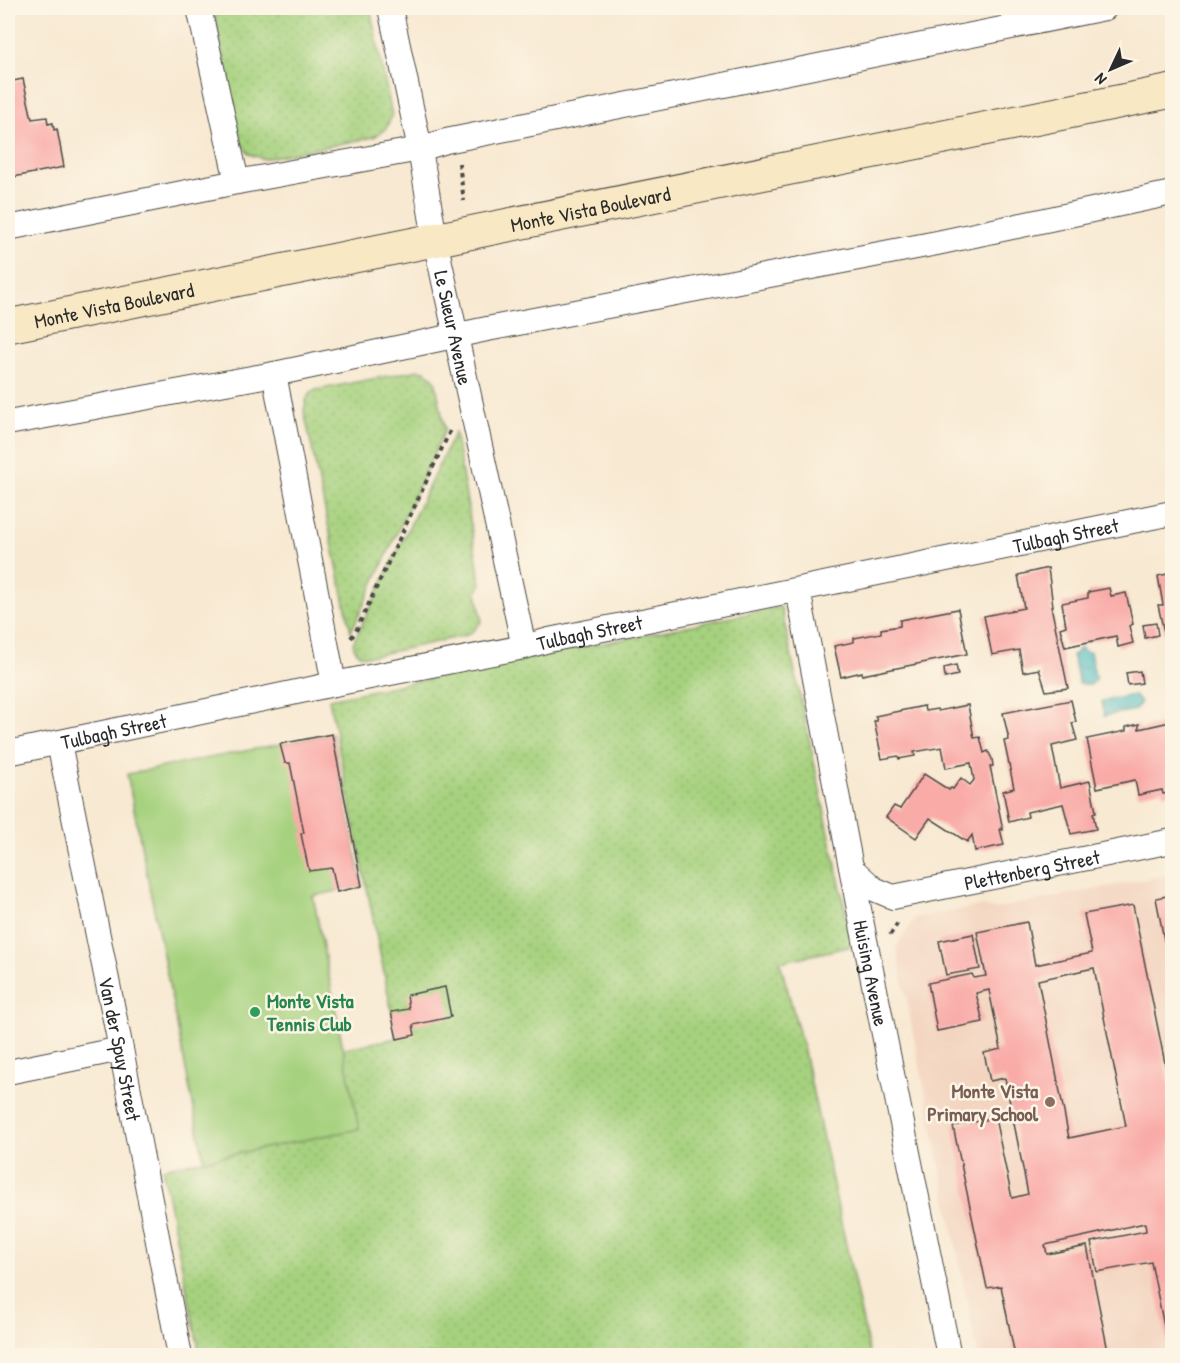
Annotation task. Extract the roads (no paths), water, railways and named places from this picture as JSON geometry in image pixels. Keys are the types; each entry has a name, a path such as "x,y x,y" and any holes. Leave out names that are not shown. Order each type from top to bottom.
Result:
{"main road":[{"name":"Monte Vista Boulevard","path":"8,326 1173,91"}],"street":[{"path":"199,8 237,182"},
{"name":"Le Sueur Avenue","path":"390,8 420,149 435,240 524,647"},
{"path":"8,228 237,182 420,149 446,141 1105,8"},
{"path":"8,423 274,374 457,335 937,243 1173,193"},
{"path":"274,374 334,684"},
{"name":"Tulbagh Street","path":"8,753 934,560 1173,513"},
{"name":"Huising Avenue","path":"798,590 863,930 949,1356"},
{"name":"Van der Spuy Street","path":"59,743 180,1356"},
{"name":"Plettenberg Street","path":"897,906 1173,841"},
{"path":"852,869 897,906"},
{"path":"863,930 875,913 897,906"},
{"path":"8,1072 121,1049"}],"water":[{"path":"1080,647 1090,652 1096,680 1090,685 1079,683 1072,655"},
{"path":"1133,695 1141,702 1135,710 1104,716 1102,701"}],"place":[{"name":"Monte Vista Tennis Club","path":"255,1012"},
{"name":"Monte Vista Primary School","path":"1050,1102"}]}
